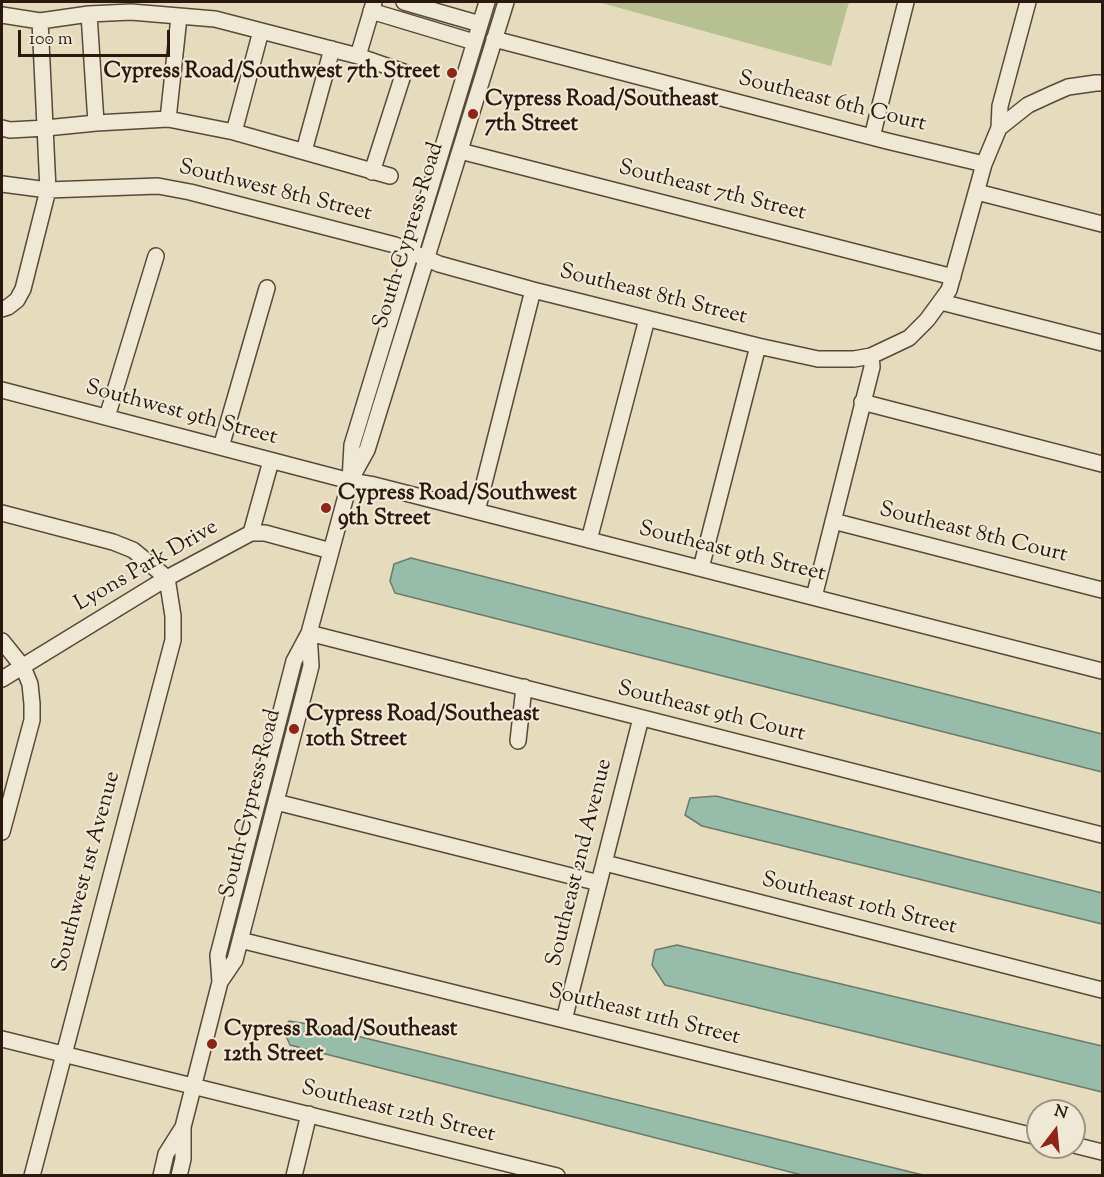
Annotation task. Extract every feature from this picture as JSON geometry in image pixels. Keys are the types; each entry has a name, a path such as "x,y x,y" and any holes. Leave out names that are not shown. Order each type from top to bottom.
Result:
{"street":[{"path":"405,2 480,24"},
{"name":"South Cypress Road","path":"220,982 218,955 294,661 309,633 350,481 352,445 487,2"},
{"name":"South Cypress Road","path":"350,481 367,450 506,2"},
{"path":"872,136 906,2"},
{"path":"814,597 872,367 871,356 909,338 927,321 949,290 984,164 999,128 1000,106 1028,2"},
{"path":"358,56 373,6 474,42"},
{"path":"2,15 40,21 89,14 131,12 215,19 358,56 404,72 372,171"},
{"path":"89,14 96,123"},
{"path":"168,119 179,17"},
{"path":"2,309 17,300 22,289 48,190 40,21"},
{"path":"234,132 261,31"},
{"name":"Southeast 6th Court","path":"494,39 984,164"},
{"path":"304,151 332,49"},
{"path":"999,128 1028,105 1068,87 1102,83"},
{"path":"2,129 168,119 234,132 390,176"},
{"name":"Southeast 7th Street","path":"460,151 953,277"},
{"name":"Southwest 8th Street","path":"2,184 48,190 158,186 396,245 426,259"},
{"path":"977,192 1102,224"},
{"path":"107,417 156,256"},
{"name":"Southeast 8th Street","path":"426,259 533,290 758,346 818,358 854,359 871,356"},
{"path":"221,447 267,288"},
{"path":"477,511 533,290"},
{"path":"941,302 1102,343"},
{"path":"589,540 646,318"},
{"path":"702,568 758,346"},
{"name":"Southwest 9th Street","path":"2,390 350,481"},
{"path":"862,402 1102,464"},
{"name":"Lyons Park Drive","path":"2,679 167,578 251,533 272,461"},
{"name":"Southeast 9th Street","path":"350,481 477,511 1102,671"},
{"path":"2,513 113,542 133,550 167,578"},
{"name":"Southeast 8th Court","path":"833,521 1102,590"},
{"path":"251,533 265,533 331,551"},
{"name":"Southwest 1st Avenue","path":"32,1176 172,640 173,616 167,578"},
{"name":"South Cypress Road","path":"179,1176 183,1159 183,1127 192,1086 220,982 235,960 311,666 309,633"},
{"name":"Southeast 9th Court","path":"309,633 1102,835"},
{"path":"2,641 23,667 30,684 32,704 32,720 2,832"},
{"path":"518,741 524,687"},
{"name":"Southeast 2nd Avenue","path":"564,1020 641,718"},
{"path":"276,802 599,883"},
{"name":"Southeast 10th Street","path":"605,863 1102,990"},
{"name":"Southeast 11th Street","path":"240,940 1026,1134"},
{"name":"Southeast 12th Street","path":"2,1040 557,1176"},
{"path":"294,1176 309,1114"},
{"name":"South Cypress Road","path":"161,1176 166,1154 183,1127"},
{"path":"1086,1148 1102,1152"}],"shaded area":[{"path":"598,2 849,2 831,66"},
{"path":"411,558 1102,734 1102,772 395,593 390,581 394,564"},
{"path":"716,796 1102,893 1102,924 702,826 685,815 690,798"},
{"path":"677,945 1102,1046 1102,1092 665,985 652,965 655,950"},
{"path":"289,1021 923,1175 802,1175 290,1045 283,1029"}],"place":[{"name":"Cypress Road/Southwest 7th Street","path":"452,73"},
{"name":"Cypress Road/Southeast 7th Street","path":"473,114"},
{"name":"Cypress Road/Southwest 9th Street","path":"326,508"},
{"name":"Cypress Road/Southeast 10th Street","path":"294,729"},
{"name":"Cypress Road/Southeast 12th Street","path":"212,1044"}]}
